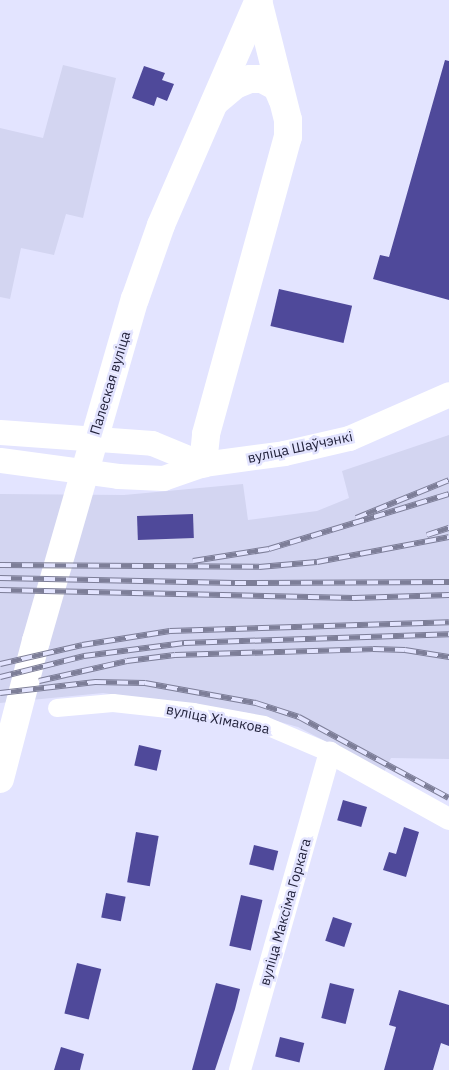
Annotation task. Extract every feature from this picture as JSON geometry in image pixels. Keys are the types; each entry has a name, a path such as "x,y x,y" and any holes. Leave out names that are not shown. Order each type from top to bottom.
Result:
{"main road":[{"path":"0,432 152,443 203,464 206,434 288,137 288,120 259,1"},
{"name":"Палеская вуліца","path":"0,779 108,386 161,225 259,1"},
{"path":"215,102 235,85 250,79 262,79 277,87 282,99"},
{"name":"вуліца Шаўчэнкі","path":"0,460 118,476 163,478 203,464 284,453 350,438 449,394"}],"street":[{"name":"вуліца Хімакова","path":"57,708 113,703 194,712 264,725 330,753 449,818"},
{"name":"вуліца Максіма Горкага","path":"240,1070 330,753"}],"shaded area":[{"path":"63,65 116,78 83,218 66,214 54,255 21,248 10,299 0,297 0,128 43,138"},
{"path":"449,435 449,759 391,758 384,772 298,727 248,713 103,693 0,703 0,494 124,495 243,484 248,520 317,511 349,498 342,471"}],"building":[{"path":"445,60 449,61 449,300 373,279 380,255 389,257"},
{"path":"144,66 165,73 162,80 174,84 167,101 157,97 154,106 132,98"},
{"path":"279,289 352,306 344,343 270,326"},
{"path":"193,514 194,538 138,540 137,516"},
{"path":"139,745 161,750 157,771 134,765"},
{"path":"343,800 367,807 361,827 337,820"},
{"path":"404,827 419,832 406,877 383,870 389,852 396,854"},
{"path":"136,832 159,836 150,886 127,882"},
{"path":"254,845 278,851 273,870 249,864"},
{"path":"106,893 126,897 121,921 101,918"},
{"path":"241,895 262,900 251,951 229,946"},
{"path":"333,917 352,923 344,947 325,941"},
{"path":"77,963 101,969 89,1020 64,1013"},
{"path":"216,983 240,989 235,1009 215,1070 192,1070"},
{"path":"330,983 354,989 346,1024 321,1018"},
{"path":"399,990 449,1005 449,1046 441,1043 433,1070 384,1070 396,1027 389,1025"},
{"path":"280,1037 304,1043 299,1062 275,1056"},
{"path":"61,1047 84,1054 80,1070 54,1070"}],"railway":[{"path":"356,518 449,480"},
{"path":"193,561 269,549 449,494"},
{"path":"427,535 449,528"},
{"path":"0,565 259,567 317,562 449,537"},
{"path":"0,578 235,583 449,582"},
{"path":"0,590 354,598 449,595"},
{"path":"0,664 82,645 170,631 449,622"},
{"path":"0,677 84,656 184,643 449,634"},
{"path":"39,681 127,661 175,655 373,649 405,650 449,657"},
{"path":"0,693 95,682 145,683 256,703 299,717 449,798"}]}
